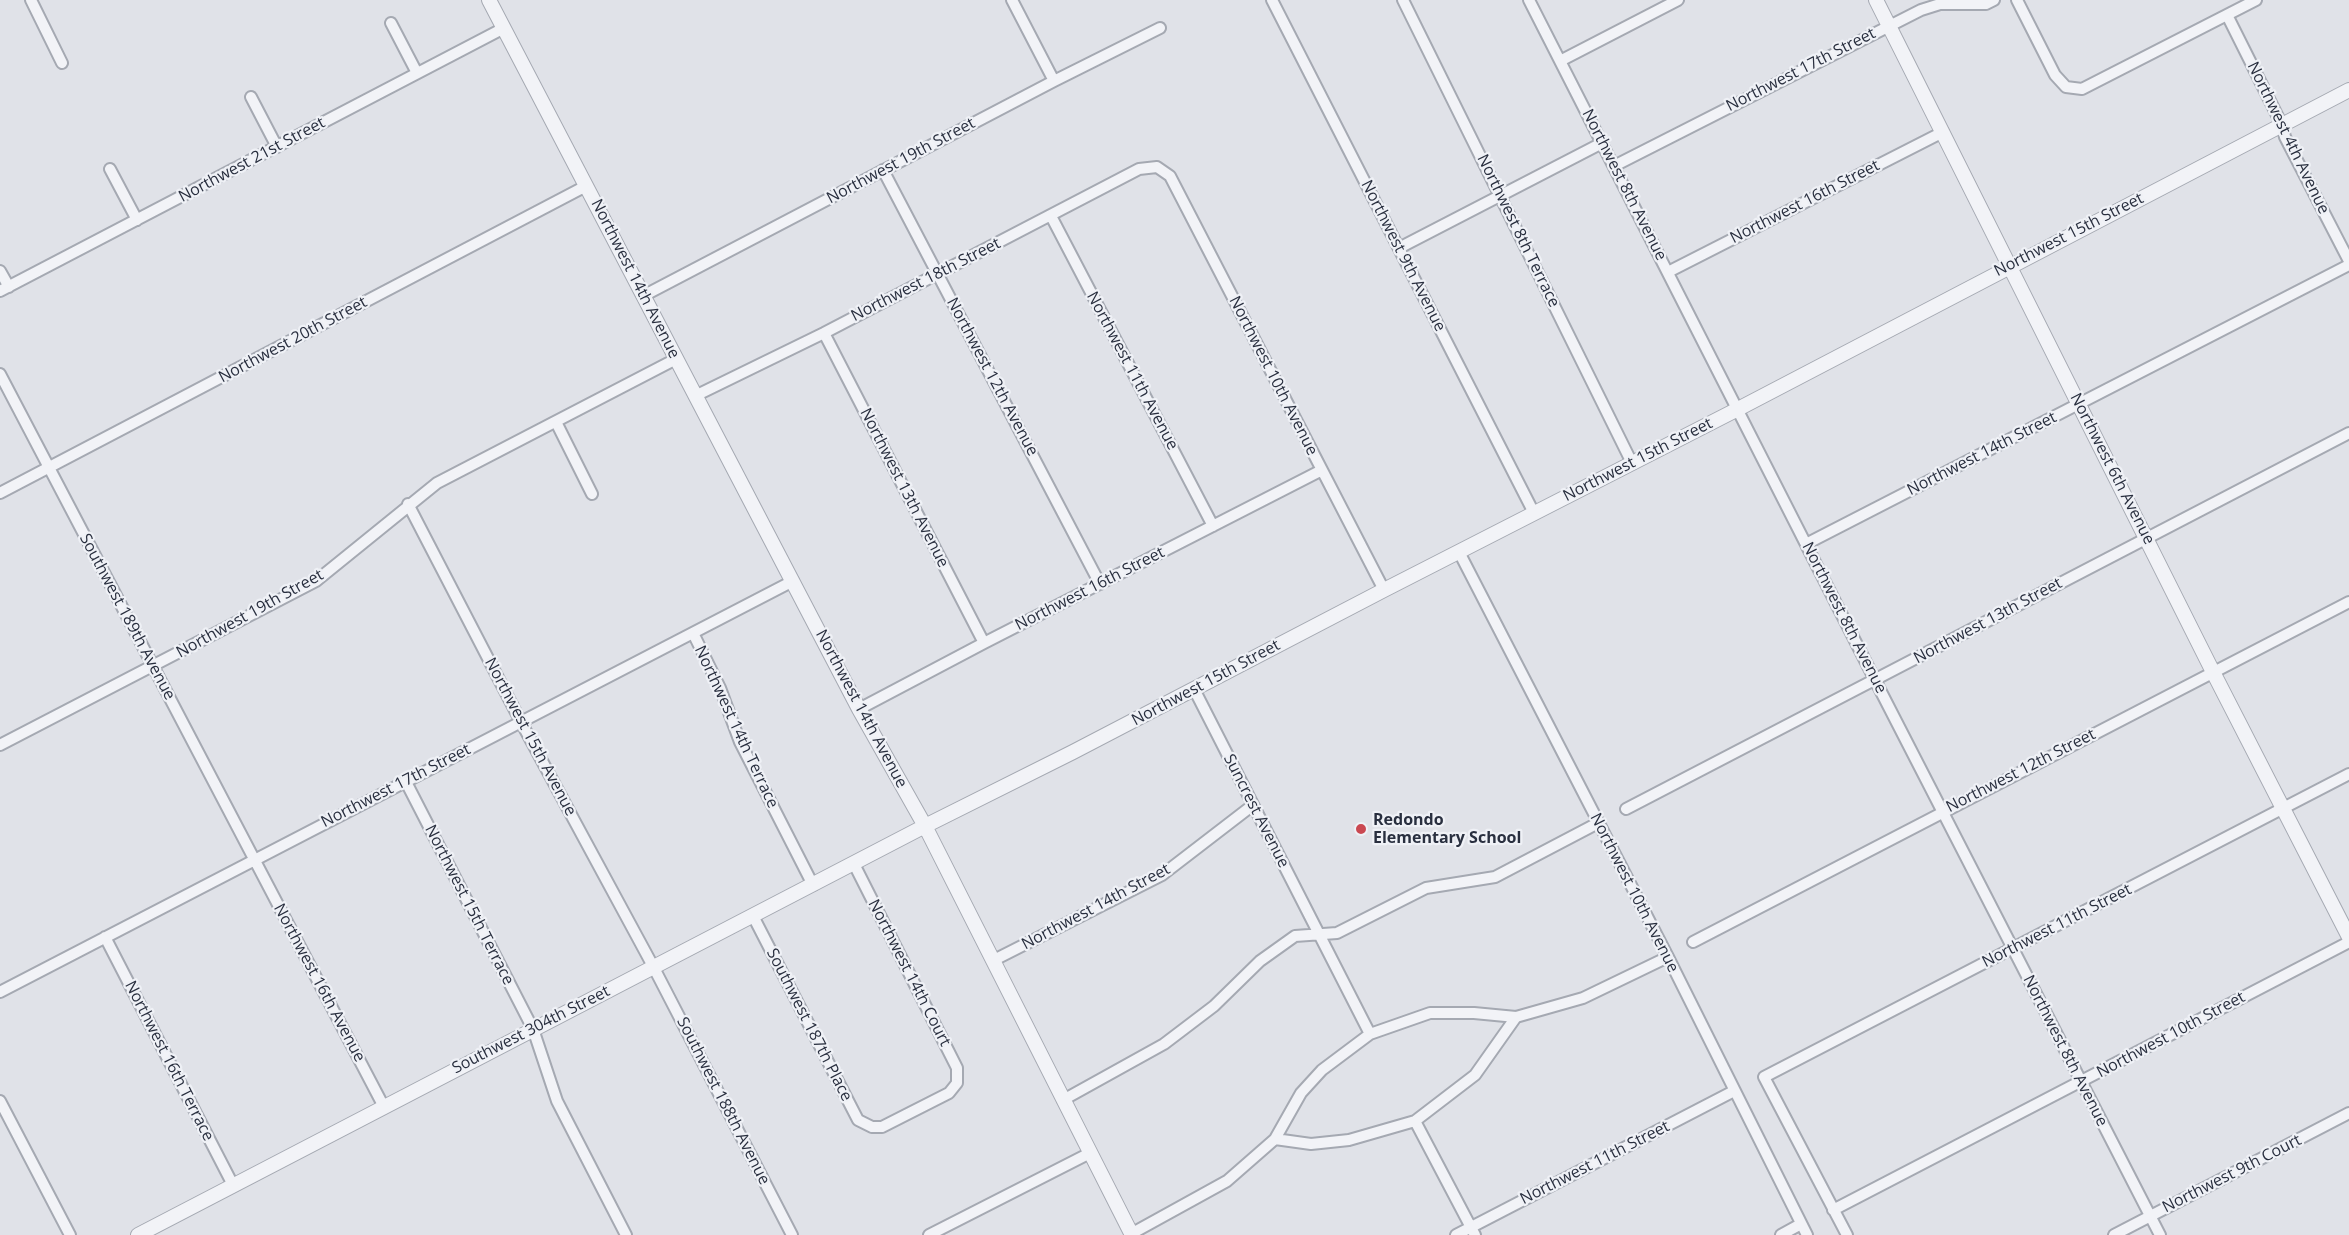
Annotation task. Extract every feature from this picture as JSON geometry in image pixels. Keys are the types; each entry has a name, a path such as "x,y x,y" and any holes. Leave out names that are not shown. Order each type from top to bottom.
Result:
{"street":[{"path":"31,0 62,63"},
{"name":"Northwest 14th Avenue","path":"489,0 859,709 925,826 1131,1234"},
{"path":"1012,0 1054,81"},
{"name":"Northwest 9th Avenue","path":"1272,0 1534,513"},
{"name":"Northwest 8th Terrace","path":"1403,0 1632,463"},
{"name":"Northwest 8th Avenue","path":"1529,0 2160,1235"},
{"path":"1560,61 1678,0"},
{"name":"Northwest 6th Avenue","path":"1876,0 2349,940"},
{"name":"Northwest 17th Street","path":"1614,166 1921,10 1940,4 1986,4 1994,0"},
{"path":"2017,0 2055,75 2066,87 2082,89 2256,0"},
{"name":"Northwest 4th Avenue","path":"2227,15 2282,125 2285,137 2349,263"},
{"path":"391,23 417,73"},
{"name":"Northwest 21st Street","path":"4,289 504,28"},
{"name":"Northwest 19th Street","path":"643,296 1160,28"},
{"name":"Northwest 15th Street","path":"925,826 1738,409 2349,90"},
{"path":"251,97 277,147"},
{"name":"Northwest 16th Street","path":"1668,272 1942,132"},
{"path":"1399,248 1602,143"},
{"name":"Northwest 18th Street","path":"695,396 824,333 1139,169 1157,167"},
{"name":"Northwest 10th Avenue","path":"1157,167 1170,176 1384,590"},
{"path":"110,169 137,220"},
{"name":"Northwest 12th Avenue","path":"883,170 1100,584"},
{"name":"Northwest 20th Street","path":"0,493 586,186"},
{"name":"Northwest 11th Avenue","path":"1051,216 1213,526"},
{"name":"Northwest 14th Street","path":"1806,544 2349,263"},
{"path":"0,271 4,289"},
{"name":"Northwest 13th Avenue","path":"824,333 984,643"},
{"name":"Northwest 19th Street","path":"0,745 316,581 408,504 437,483 676,360"},
{"name":"Southwest 189th Avenue","path":"0,374 254,859"},
{"path":"556,422 592,494"},
{"name":"Northwest 13th Street","path":"1626,809 2349,433"},
{"name":"Northwest 16th Street","path":"859,709 1322,470"},
{"name":"Northwest 15th Avenue","path":"408,504 521,722 654,968"},
{"name":"Northwest 10th Avenue","path":"1459,552 1668,957 1807,1235"},
{"name":"Northwest 17th Street","path":"0,992 793,581"},
{"name":"Northwest 12th Street","path":"1693,942 2349,602"},
{"name":"Northwest 14th Terrace","path":"693,633 720,688 740,742 813,885"},
{"name":"Suncrest Avenue","path":"1194,689 1319,933"},
{"name":"Northwest 11th Street","path":"1833,1210 1764,1077 2349,774"},
{"name":"Northwest 15th Terrace","path":"406,782 533,1029 541,1046 557,1101 626,1235"},
{"name":"Northwest 14th Street","path":"994,960 1162,875 1253,805"},
{"path":"1063,1100 1164,1044 1214,1006 1260,961 1295,936 1337,933 1426,888 1495,877 1598,823"},
{"name":"Southwest 304th Street","path":"138,1235 925,826"},
{"name":"Northwest 16th Avenue","path":"254,859 384,1107"},
{"name":"Northwest 14th Court","path":"854,864 957,1068 957,1083 950,1093 882,1127 872,1127"},
{"name":"Southwest 187th Place","path":"753,916 858,1120 872,1127"},
{"path":"1319,933 1370,1035"},
{"name":"Northwest 16th Terrace","path":"105,937 233,1185"},
{"name":"Northwest 10th Street","path":"1833,1210 2349,940"},
{"path":"1131,1234 1227,1181 1275,1139 1301,1093 1322,1070 1370,1035 1430,1013 1474,1013 1516,1017 1583,998 1668,957"},
{"name":"Southwest 188th Avenue","path":"654,968 792,1235"},
{"path":"1275,1139 1311,1144 1349,1140 1415,1121 1475,1074 1516,1017"},
{"name":"Northwest 11th Street","path":"1456,1235 1473,1231 1734,1091"},
{"path":"0,1101 70,1235"},
{"name":"Northwest 9th Court","path":"2114,1235 2349,1113"},
{"path":"1415,1121 1473,1231"},
{"path":"929,1235 1090,1153"},
{"path":"1833,1210 1847,1235"},
{"path":"1781,1235 1801,1224"}],"place":[{"name":"Redondo Elementary School","path":"1361,829"}]}
